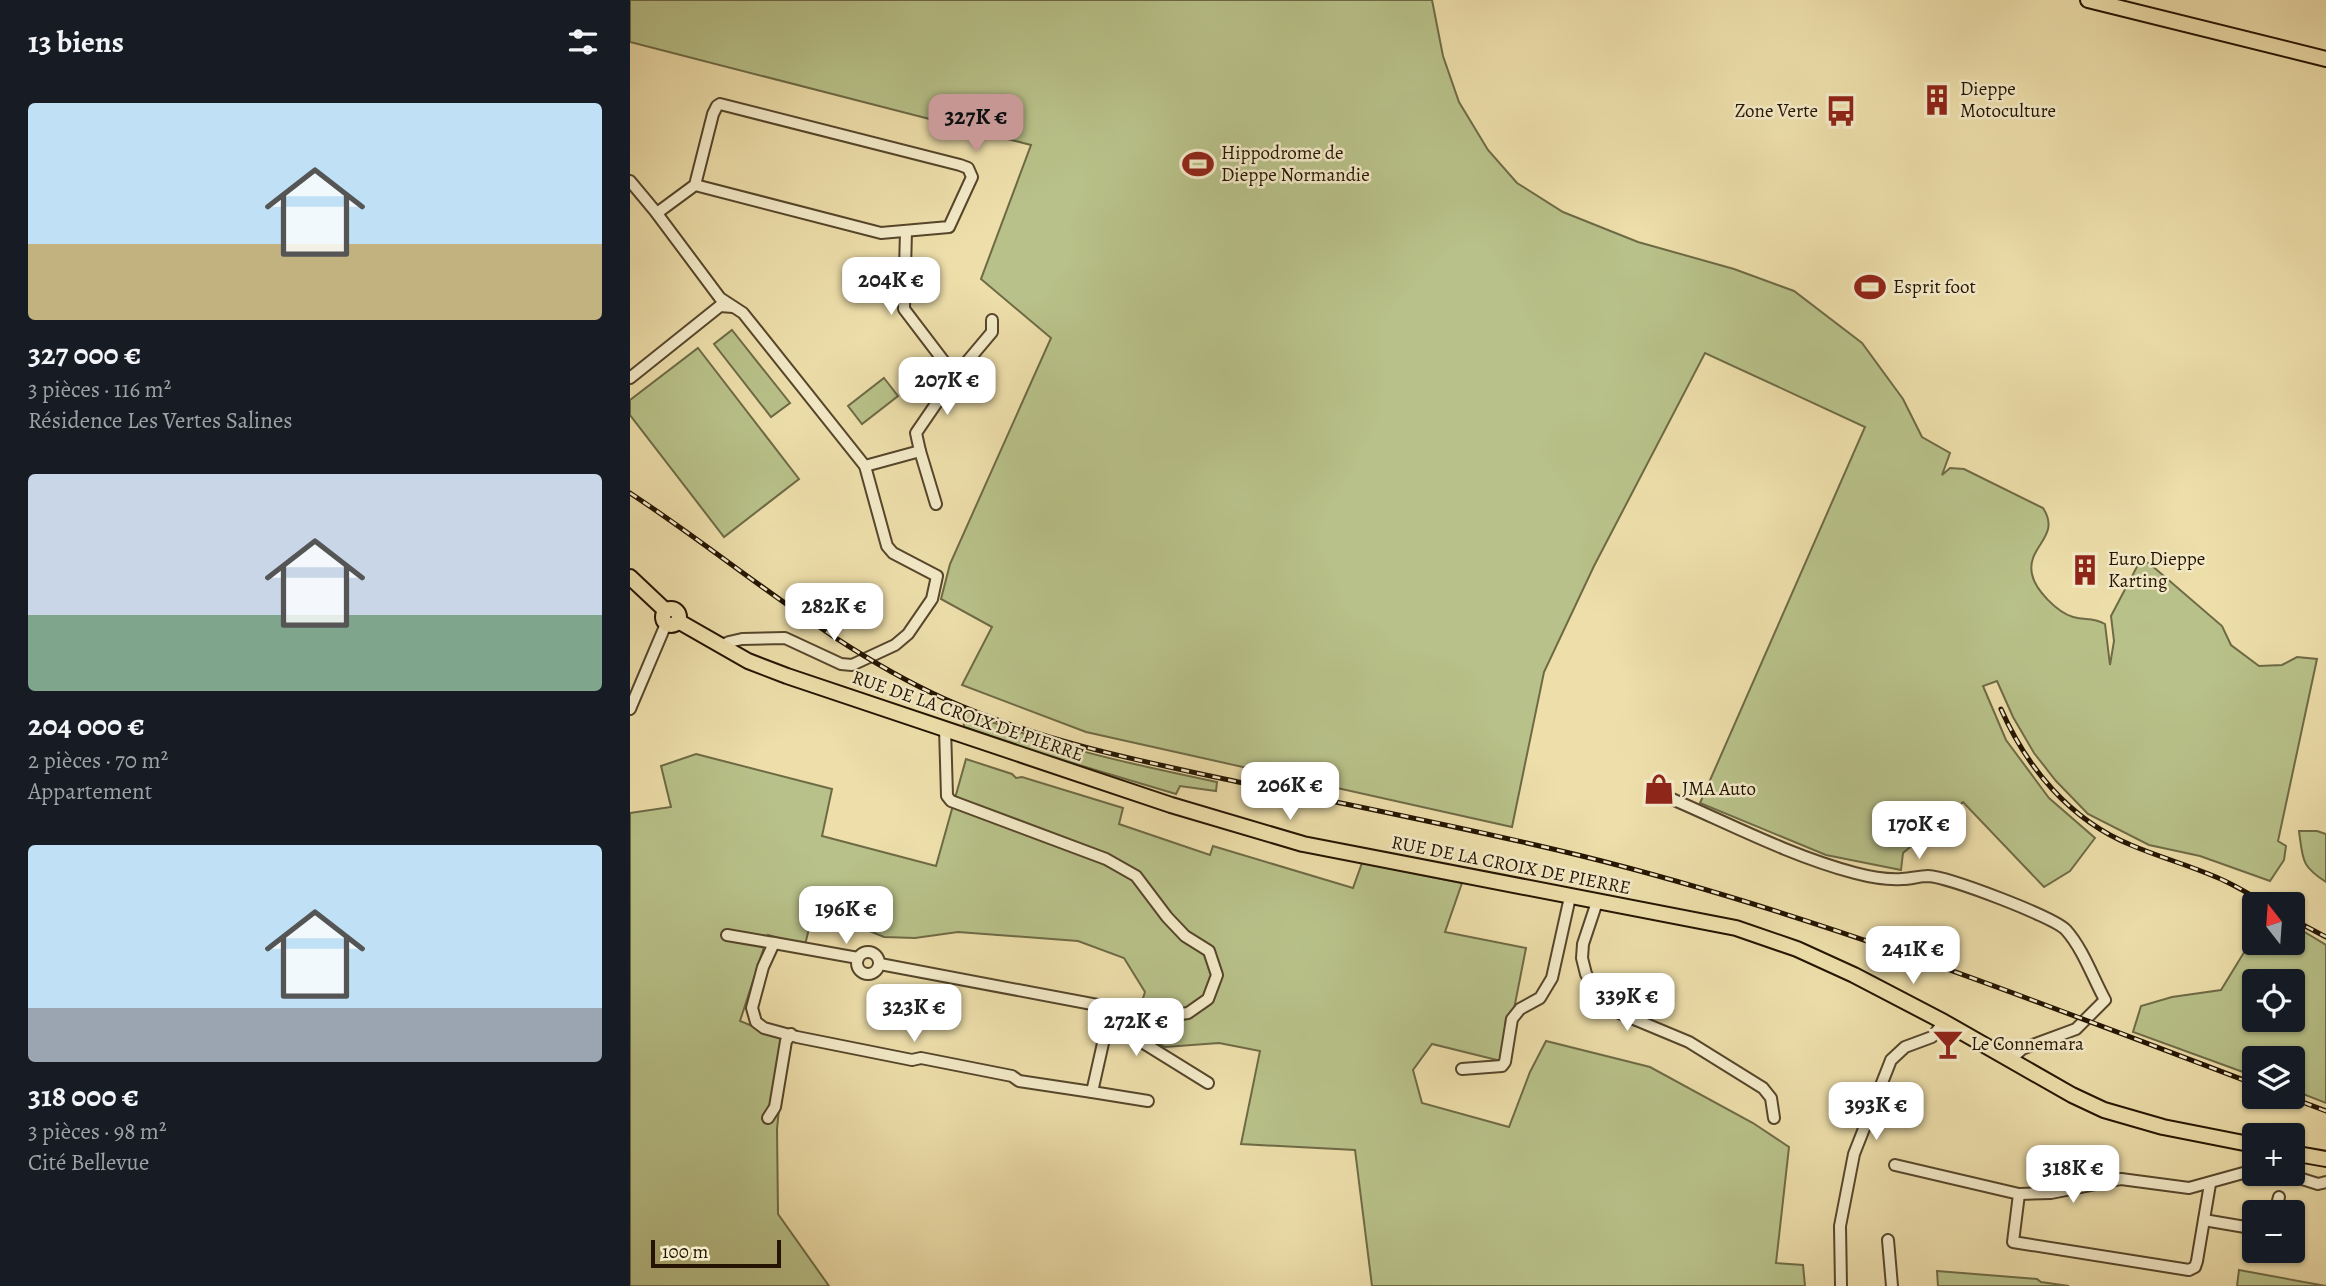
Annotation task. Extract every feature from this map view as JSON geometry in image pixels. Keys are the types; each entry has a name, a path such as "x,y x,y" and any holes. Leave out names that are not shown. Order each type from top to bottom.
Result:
{"main road":[{"path":"2088,0 2326,59"},
{"name":"RUE DE LA CROIX DE PIERRE","path":"630,577 670,618 748,660 787,676 1171,805 1303,845 1736,928 1797,948 1854,975 1944,1022 2072,1095 2116,1114 2163,1127 2242,1143"},
{"path":"2305,1155 2326,1159"}],"street":[{"path":"657,214 695,185 713,114 720,104 968,168 971,171 970,183 949,227 881,233 695,185"},
{"path":"630,181 719,298 743,313 865,466 887,546 937,576 932,599 908,634 895,645 852,665 841,664 785,638 742,639 721,646"},
{"path":"906,231 904,309 955,376"},
{"path":"630,378 720,306 736,307"},
{"path":"936,504 916,433 955,376 992,332 992,320"},
{"path":"865,466 920,451"},
{"path":"630,709 670,618"},
{"path":"880,964 1166,1016 1188,1013 1208,999 1217,975 1209,951 1185,936 1136,876 1106,859 951,801 947,796 945,728"},
{"path":"1672,799 1766,842 1818,861 1884,879 1926,876 1940,878 1980,891 2064,928 2105,1000 2076,1028 2022,1049 2010,1060"},
{"path":"1462,1069 1502,1066 1505,1062 1512,1019 1520,1009 1540,998 1552,978 1570,897"},
{"path":"1597,902 1583,944 1582,958 1586,974 1601,998 1617,1012 1689,1042 1763,1088 1771,1098 1774,1118"},
{"path":"727,935 858,958"},
{"path":"774,943 763,967 752,1012 756,1022 764,1028 912,1060 921,1058 1012,1076 1019,1081 1148,1101"},
{"path":"870,951 877,955 880,964 874,972 866,974 859,969 858,958 863,952 870,951"},
{"path":"1093,1092 1108,1021 1108,1007"},
{"path":"1108,1021 1208,1083"},
{"path":"1842,1286 1840,1226 1854,1154 1891,1060 1905,1047 1932,1037 1944,1022"},
{"path":"768,1118 775,1107 786,1041 791,1034"},
{"path":"1895,1165 2019,1194 2051,1193 2121,1179 2189,1188 2242,1173"},
{"path":"2305,1180 2318,1184 2326,1182"},
{"path":"2019,1194 2013,1242 2189,1270 2197,1261 2210,1184"},
{"path":"2204,1220 2242,1226"},
{"path":"1888,1240 1892,1286"}],"green space":[{"path":"630,0 1432,0 1443,56 1459,102 1488,150 1517,183 1563,212 1638,242 1734,269 1794,291 1862,343 1903,399 1922,437 1950,453 1942,475 1950,468 1964,469 2043,508 2048,518 2048,527 2034,556 2034,580 2048,600 2060,610 2073,617 2105,624 2110,665 2114,641 2111,616 2141,559 2222,626 2231,645 2259,666 2282,665 2297,657 2317,659 2278,841 2286,846 2284,860 2270,881 2200,856 2149,845 2088,814 2034,753 2013,717 1997,681 1983,686 2006,740 2049,798 2095,838 2070,871 2044,887 1963,802 1903,853 1901,870 1826,855 1700,803 1865,427 1705,353 1594,566 1544,672 1512,827 1086,732 962,685 992,627 941,599 950,564 1051,338 981,279 1031,145 630,42"},
{"path":"732,330 790,403 771,417 714,344"},
{"path":"698,348 799,479 724,537 630,415 630,400"},
{"path":"884,378 898,396 862,424 848,406"},
{"path":"963,710 1056,744 1217,782 1216,791 1180,786 1176,794 1042,754 964,727"},
{"path":"696,754 832,789 822,836 936,866 966,759 1012,774 1016,778 1022,777 1123,808 1119,824 1210,855 1213,846 1353,888 1362,863 1462,883 1445,932 1526,948 1514,1009 1506,1018 1501,1061 1432,1044 1413,1070 1422,1103 1509,1127 1530,1072 1546,1041 1650,1067 1753,1123 1789,1147 1776,1263 1803,1265 1805,1286 1372,1286 1355,1150 1241,1144 1260,1051 1219,1043 1165,1047 1123,1026 1119,1019 1121,1014 1137,1017 1145,992 1124,958 1078,941 958,932 915,938 884,937 814,908 805,945 768,935 740,1021 786,1040 777,1129 778,1214 829,1286 630,1286 630,813 671,807 661,766"},
{"path":"2299,831 2326,834 2326,882 2312,871 2305,861"},
{"path":"2305,932 2326,945 2326,1103 2305,1095 2305,1046 2242,1046 2242,1072 2133,1032 2141,1006 2172,997 2221,990 2242,956 2305,956"},
{"path":"2239,1270 2326,1286 2237,1286"},
{"path":"1937,1271 2037,1279 2069,1286 1938,1286"}],"railway":[{"path":"630,493 862,655 945,699 982,714 1056,739 1132,759 1416,818 1582,856 1668,879 1753,904 1921,960 2242,1079"},
{"path":"2001,709 2037,771 2070,807 2089,822 2131,845 2223,880 2246,892"},
{"path":"2305,926 2326,937"},
{"path":"2305,1103 2326,1111"}],"place":[{"name":"Dieppe Motoculture","path":"1937,100"},
{"name":"Zone Verte","path":"1841,111"},
{"name":"Hippodrome de Dieppe Normandie","path":"1198,164"},
{"name":"Esprit foot","path":"1870,287"},
{"name":"Euro Dieppe Karting","path":"2085,570"},
{"name":"JMA Auto","path":"1659,789"},
{"name":"Le Connemara","path":"1948,1044"}]}
